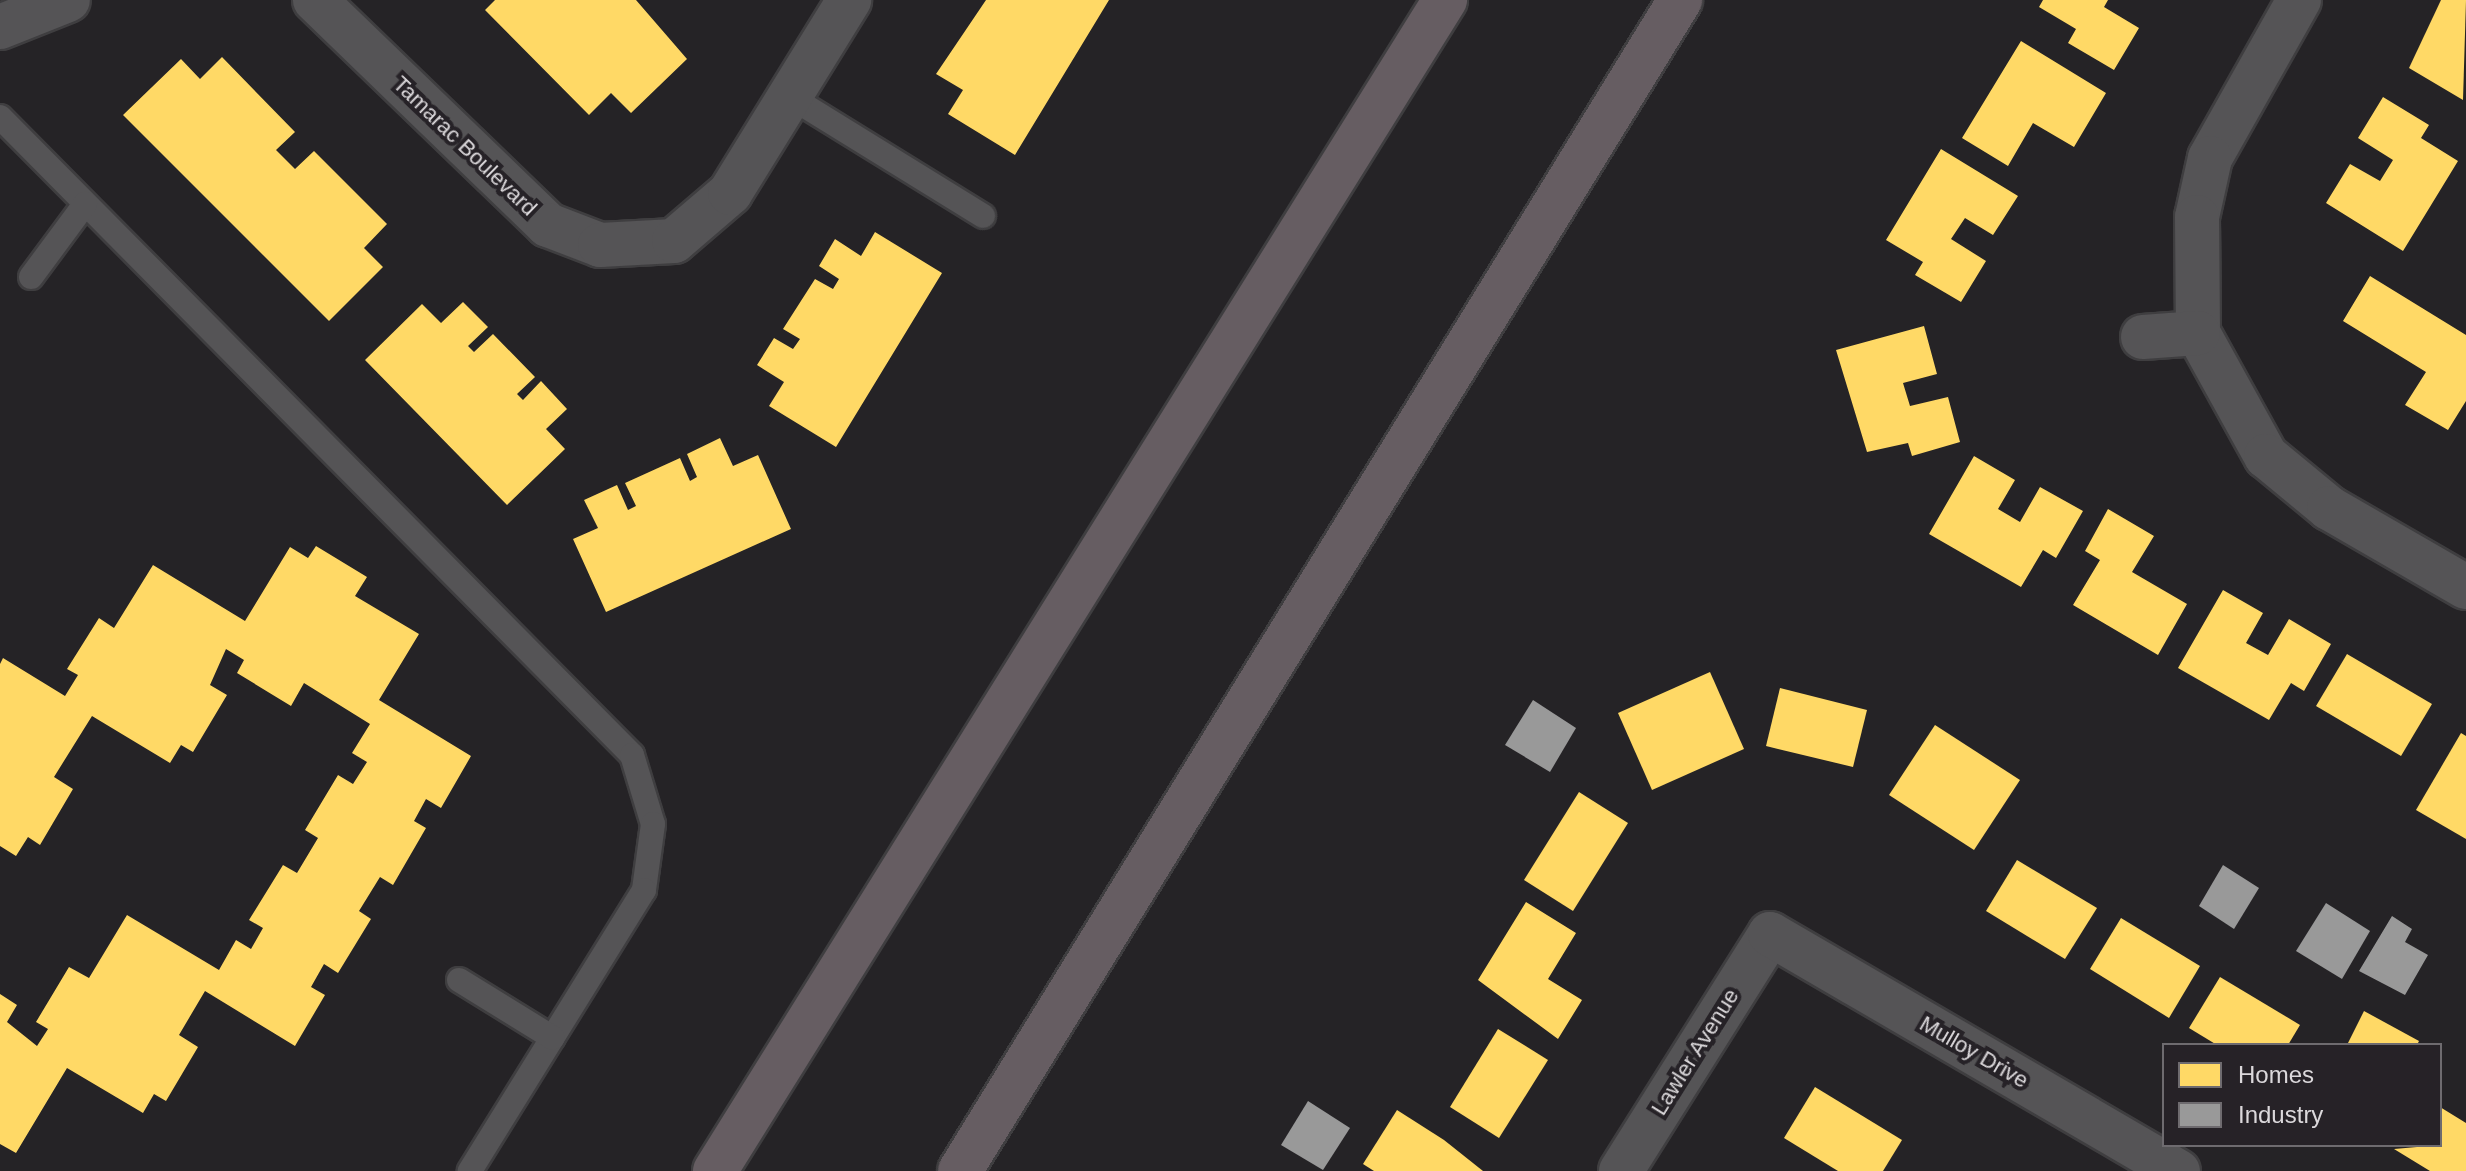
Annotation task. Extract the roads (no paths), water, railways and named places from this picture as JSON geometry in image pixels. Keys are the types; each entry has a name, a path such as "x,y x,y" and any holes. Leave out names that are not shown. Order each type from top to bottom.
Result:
{"highway":[{"path":"715,1171 1445,0"},
{"path":"960,1171 1680,0"},
{"path":"969,1171 1002,1103"}],"street":[{"path":"0,27 68,0"},
{"name":"Tamarac Boulevard","path":"315,0 537,215 600,245 674,241 730,193 849,0"},
{"path":"2299,0 2236,101 2210,158 2197,217 2198,333 2266,456 2329,508 2466,587"},
{"path":"2143,337 2198,333"},
{"name":"Lawler Avenue","path":"1621,1171 1770,934"},
{"name":"Mulloy Drive","path":"1770,934 2178,1171"}],"lane":[{"path":"789,96 983,216"},
{"path":"0,117 632,755 653,824 644,890 470,1171"},
{"path":"31,277 85,204"},
{"path":"459,980 553,1038"}]}
